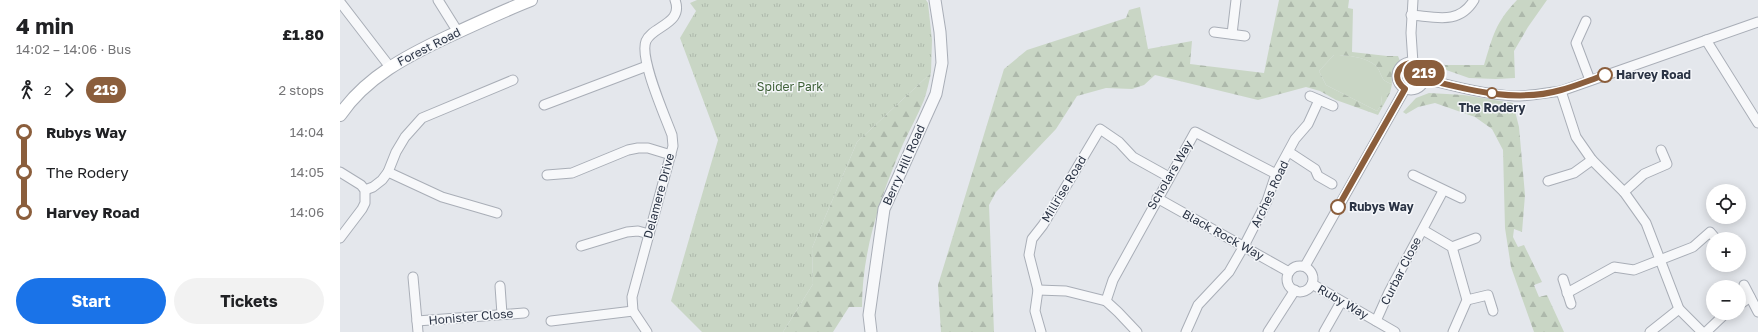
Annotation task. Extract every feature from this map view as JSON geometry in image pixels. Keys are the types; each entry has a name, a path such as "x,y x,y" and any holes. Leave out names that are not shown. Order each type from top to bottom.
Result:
{"main road":[{"name":"Forest Road","path":"340,115 366,86 390,67 415,52 531,0"}],"street":[{"path":"438,0 458,32"},
{"name":"Delamere Drive","path":"633,311 632,297 673,146 672,135 647,66 645,57 646,40 651,34 670,22 674,16 676,4 675,0"},
{"name":"Berry Hill Road","path":"871,332 869,316 884,209 936,94 942,63 940,32 935,0"},
{"path":"1232,34 1236,0"},
{"path":"1413,0 1411,15 1413,63"},
{"path":"1411,15 1454,18 1463,13 1474,0"},
{"path":"340,2 390,67"},
{"path":"1586,21 1576,43 1590,80"},
{"path":"1425,79 1492,93 1515,96 1561,90 1758,22"},
{"path":"1214,32 1245,36"},
{"path":"1706,40 1758,123"},
{"path":"1409,63 1413,63 1421,67 1424,71 1425,79 1417,89 1405,89 1399,83 1398,74 1401,67 1409,63"},
{"path":"544,105 647,66"},
{"path":"365,190 374,187 388,172 396,152 405,137 422,118 513,80"},
{"path":"1305,266 1405,89"},
{"path":"1561,90 1576,137 1592,160 1624,192 1646,223 1679,309 1702,332"},
{"path":"1310,96 1333,106"},
{"name":"Arches Road","path":"1186,332 1198,305 1229,272 1255,227 1276,174 1295,139 1308,124 1320,100"},
{"name":"Millrise Road","path":"1041,332 1035,312 1038,290 1029,255 1032,239 1043,225 1100,129 1119,142 1133,157 1169,177"},
{"name":"Scholars Way","path":"1106,301 1113,280 1157,198 1195,132 1276,174"},
{"path":"547,175 572,173 628,150 638,148 648,148 671,155"},
{"path":"1624,192 1644,174 1668,164 1661,150"},
{"path":"1289,152 1315,169 1318,176 1332,184"},
{"path":"1548,181 1574,173 1592,160"},
{"path":"340,172 361,185 365,190 365,203 362,209 340,238"},
{"path":"388,172 442,197 497,213"},
{"path":"1413,176 1461,198"},
{"name":"Curbar Close","path":"1376,321 1389,292 1443,191"},
{"name":"Black Rock Way","path":"1157,198 1289,272"},
{"path":"1418,217 1425,226 1452,247 1467,300 1452,332"},
{"path":"582,246 627,232 638,231 649,234"},
{"path":"1567,292 1614,267 1634,270 1693,247 1706,236"},
{"path":"1452,247 1476,238"},
{"path":"1296,266 1305,266 1313,275 1312,284 1303,291 1294,290 1288,284 1287,280 1289,272 1296,266"},
{"path":"413,277 418,332"},
{"path":"1563,279 1571,304"},
{"name":"Ruby Way","path":"1312,284 1395,332"},
{"path":"500,286 502,314"},
{"path":"1746,289 1758,312"},
{"path":"1038,290 1066,291 1106,301 1137,332"},
{"path":"1268,332 1294,290"},
{"path":"1467,300 1488,295 1493,311"},
{"path":"1746,300 1750,297"},
{"path":"1324,332 1341,302"},
{"path":"1650,332 1679,309"},
{"path":"551,321 633,311 647,332"},
{"name":"Honister Close","path":"418,321 524,312"},
{"path":"1706,332 1719,320"}],"green space":[{"name":"Spider Park","path":"697,0 926,0 928,3 932,40 931,73 857,142 812,248 813,284 783,332 702,332 671,301 718,140 680,38 696,11 690,3"},
{"path":"1279,0 1349,0 1348,8 1353,9 1352,52 1398,56 1400,61 1395,66 1393,71 1392,84 1383,79 1376,66 1372,63 1356,57 1334,55 1319,71 1326,85 1377,111 1381,105 1382,94 1390,93 1378,115 1336,100 1320,91 1306,87 1258,100 1155,75 1144,85 1132,89 1106,88 1077,96 1056,129 996,192 989,205 994,332 941,332 938,285 1004,69 1027,50 1126,18 1129,10 1140,7 1148,49 1192,41 1190,64 1264,73"},
{"path":"1517,0 1547,0 1528,27 1514,51 1515,78 1469,78 1432,65 1435,61 1445,65 1484,65 1499,23"},
{"path":"1334,55 1350,56 1367,60 1376,66 1385,81 1392,84 1390,93 1382,95 1381,105 1377,111 1326,85 1319,71"},
{"path":"931,73 924,100 895,163 874,223 865,265 862,307 849,307 833,332 783,332 813,284 812,248 857,142"},
{"path":"1429,93 1464,95 1513,103 1519,127 1525,195 1522,232 1514,229 1513,237 1518,247 1524,245 1542,282 1534,285 1539,297 1547,295 1564,332 1534,332 1511,267 1505,228 1503,150 1492,129 1475,117 1435,103 1418,107 1406,114 1403,112 1416,98"}],"bus line":[{"name":"219","path":"1338,207 1405,89 1399,83 1398,79 1399,70 1405,64 1417,64 1424,71 1425,79 1443,84 1515,96 1544,94 1561,90 1605,75"}],"place":[{"name":"Harvey Road","path":"1605,75"},
{"name":"The Rodery","path":"1492,93"},
{"name":"Rubys Way","path":"1338,207"}]}
